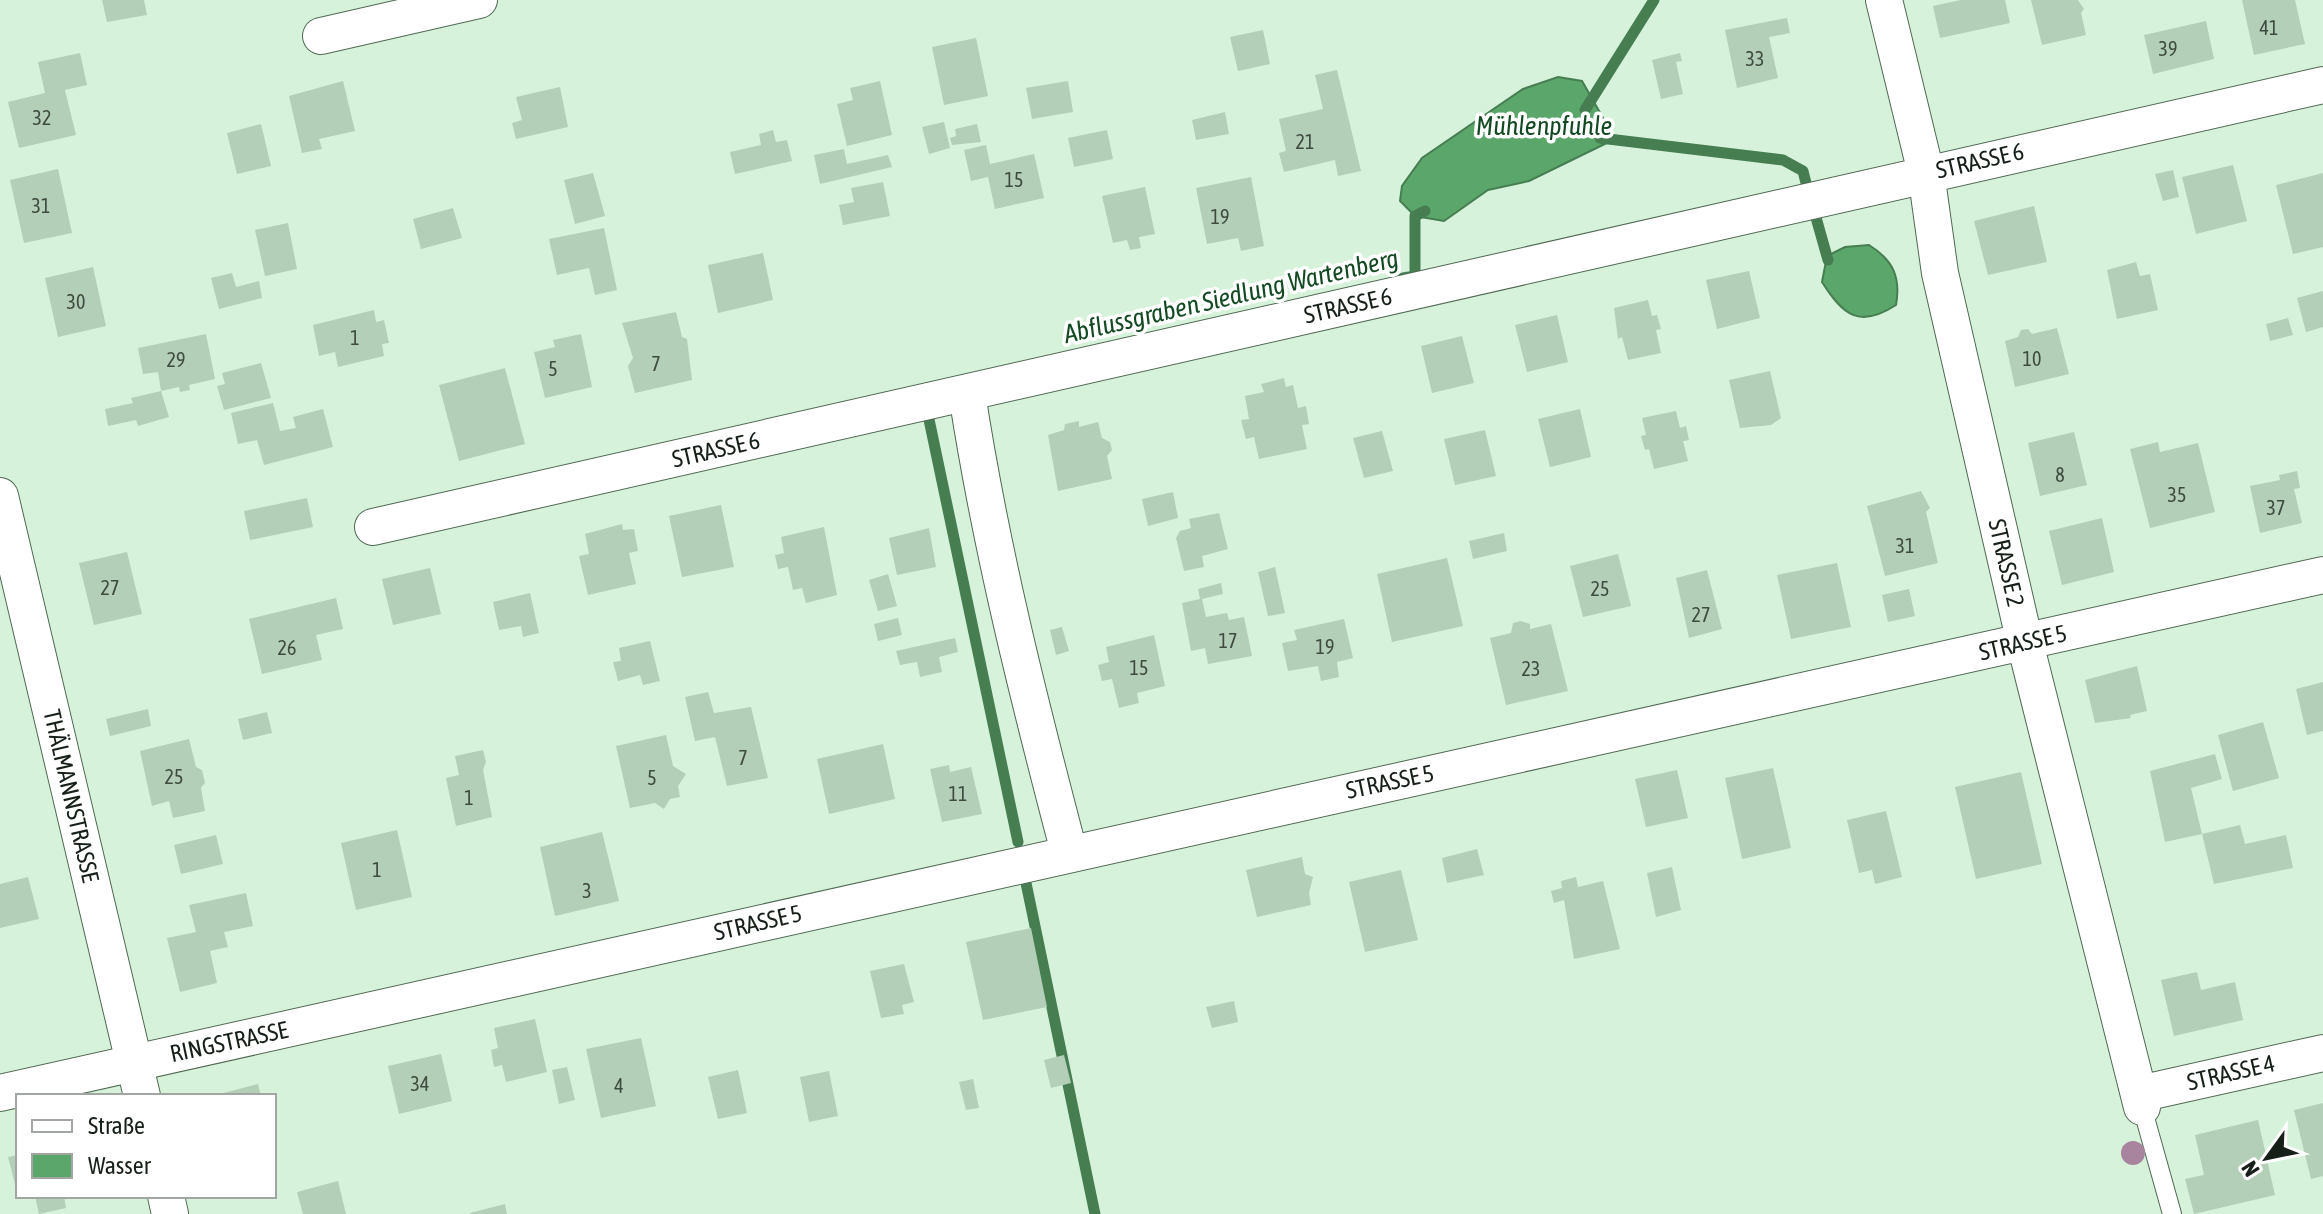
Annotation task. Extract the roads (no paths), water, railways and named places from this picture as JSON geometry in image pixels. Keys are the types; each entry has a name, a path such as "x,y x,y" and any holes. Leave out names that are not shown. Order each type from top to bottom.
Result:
{"street":[{"path":"321,36 479,0"},
{"name":"STRASSE 2","path":"1884,0 1926,173 1940,273 2025,643 2140,1101"},
{"name":"STRASSE 6","path":"373,527 2323,85"},
{"path":"967,394 982,494 1013,636 1069,852"},
{"name":"THÄLMANNSTRASSE","path":"0,496 138,1079"},
{"name":"STRASSE 5","path":"458,991 1069,852 2323,575"},
{"name":"RINGSTRASSE","path":"0,1093 138,1079 458,991"},
{"name":"STRASSE 4","path":"2140,1101 2323,1053"}],"lane":[{"name":"STRASSE 2","path":"2140,1101 2172,1214"}],"water":[{"name":"Mühlenpfuhle","path":"1558,77 1582,81 1615,139 1529,181 1488,190 1444,221 1415,216 1400,201 1402,186 1422,158 1523,89"},
{"path":"1869,245 1884,257 1893,270 1897,295 1896,305 1862,317 1853,315 1837,303 1822,282 1827,256 1845,247"}],"waterway":[{"name":"Abflussgraben Siedlung Wartenberg","path":"1585,110 1654,0"},
{"name":"Abflussgraben Siedlung Wartenberg","path":"1600,138 1783,160 1803,171 1807,187"},
{"name":"Abflussgraben Siedlung Wartenberg","path":"1403,278 1415,276 1415,216 1425,211"},
{"name":"Abflussgraben Siedlung Wartenberg","path":"1815,214 1828,260"},
{"name":"Abflussgraben Siedlung Wartenberg","path":"927,410 1018,842"},
{"name":"Abflussgraben Siedlung Wartenberg","path":"1026,883 1095,1214"}]}
